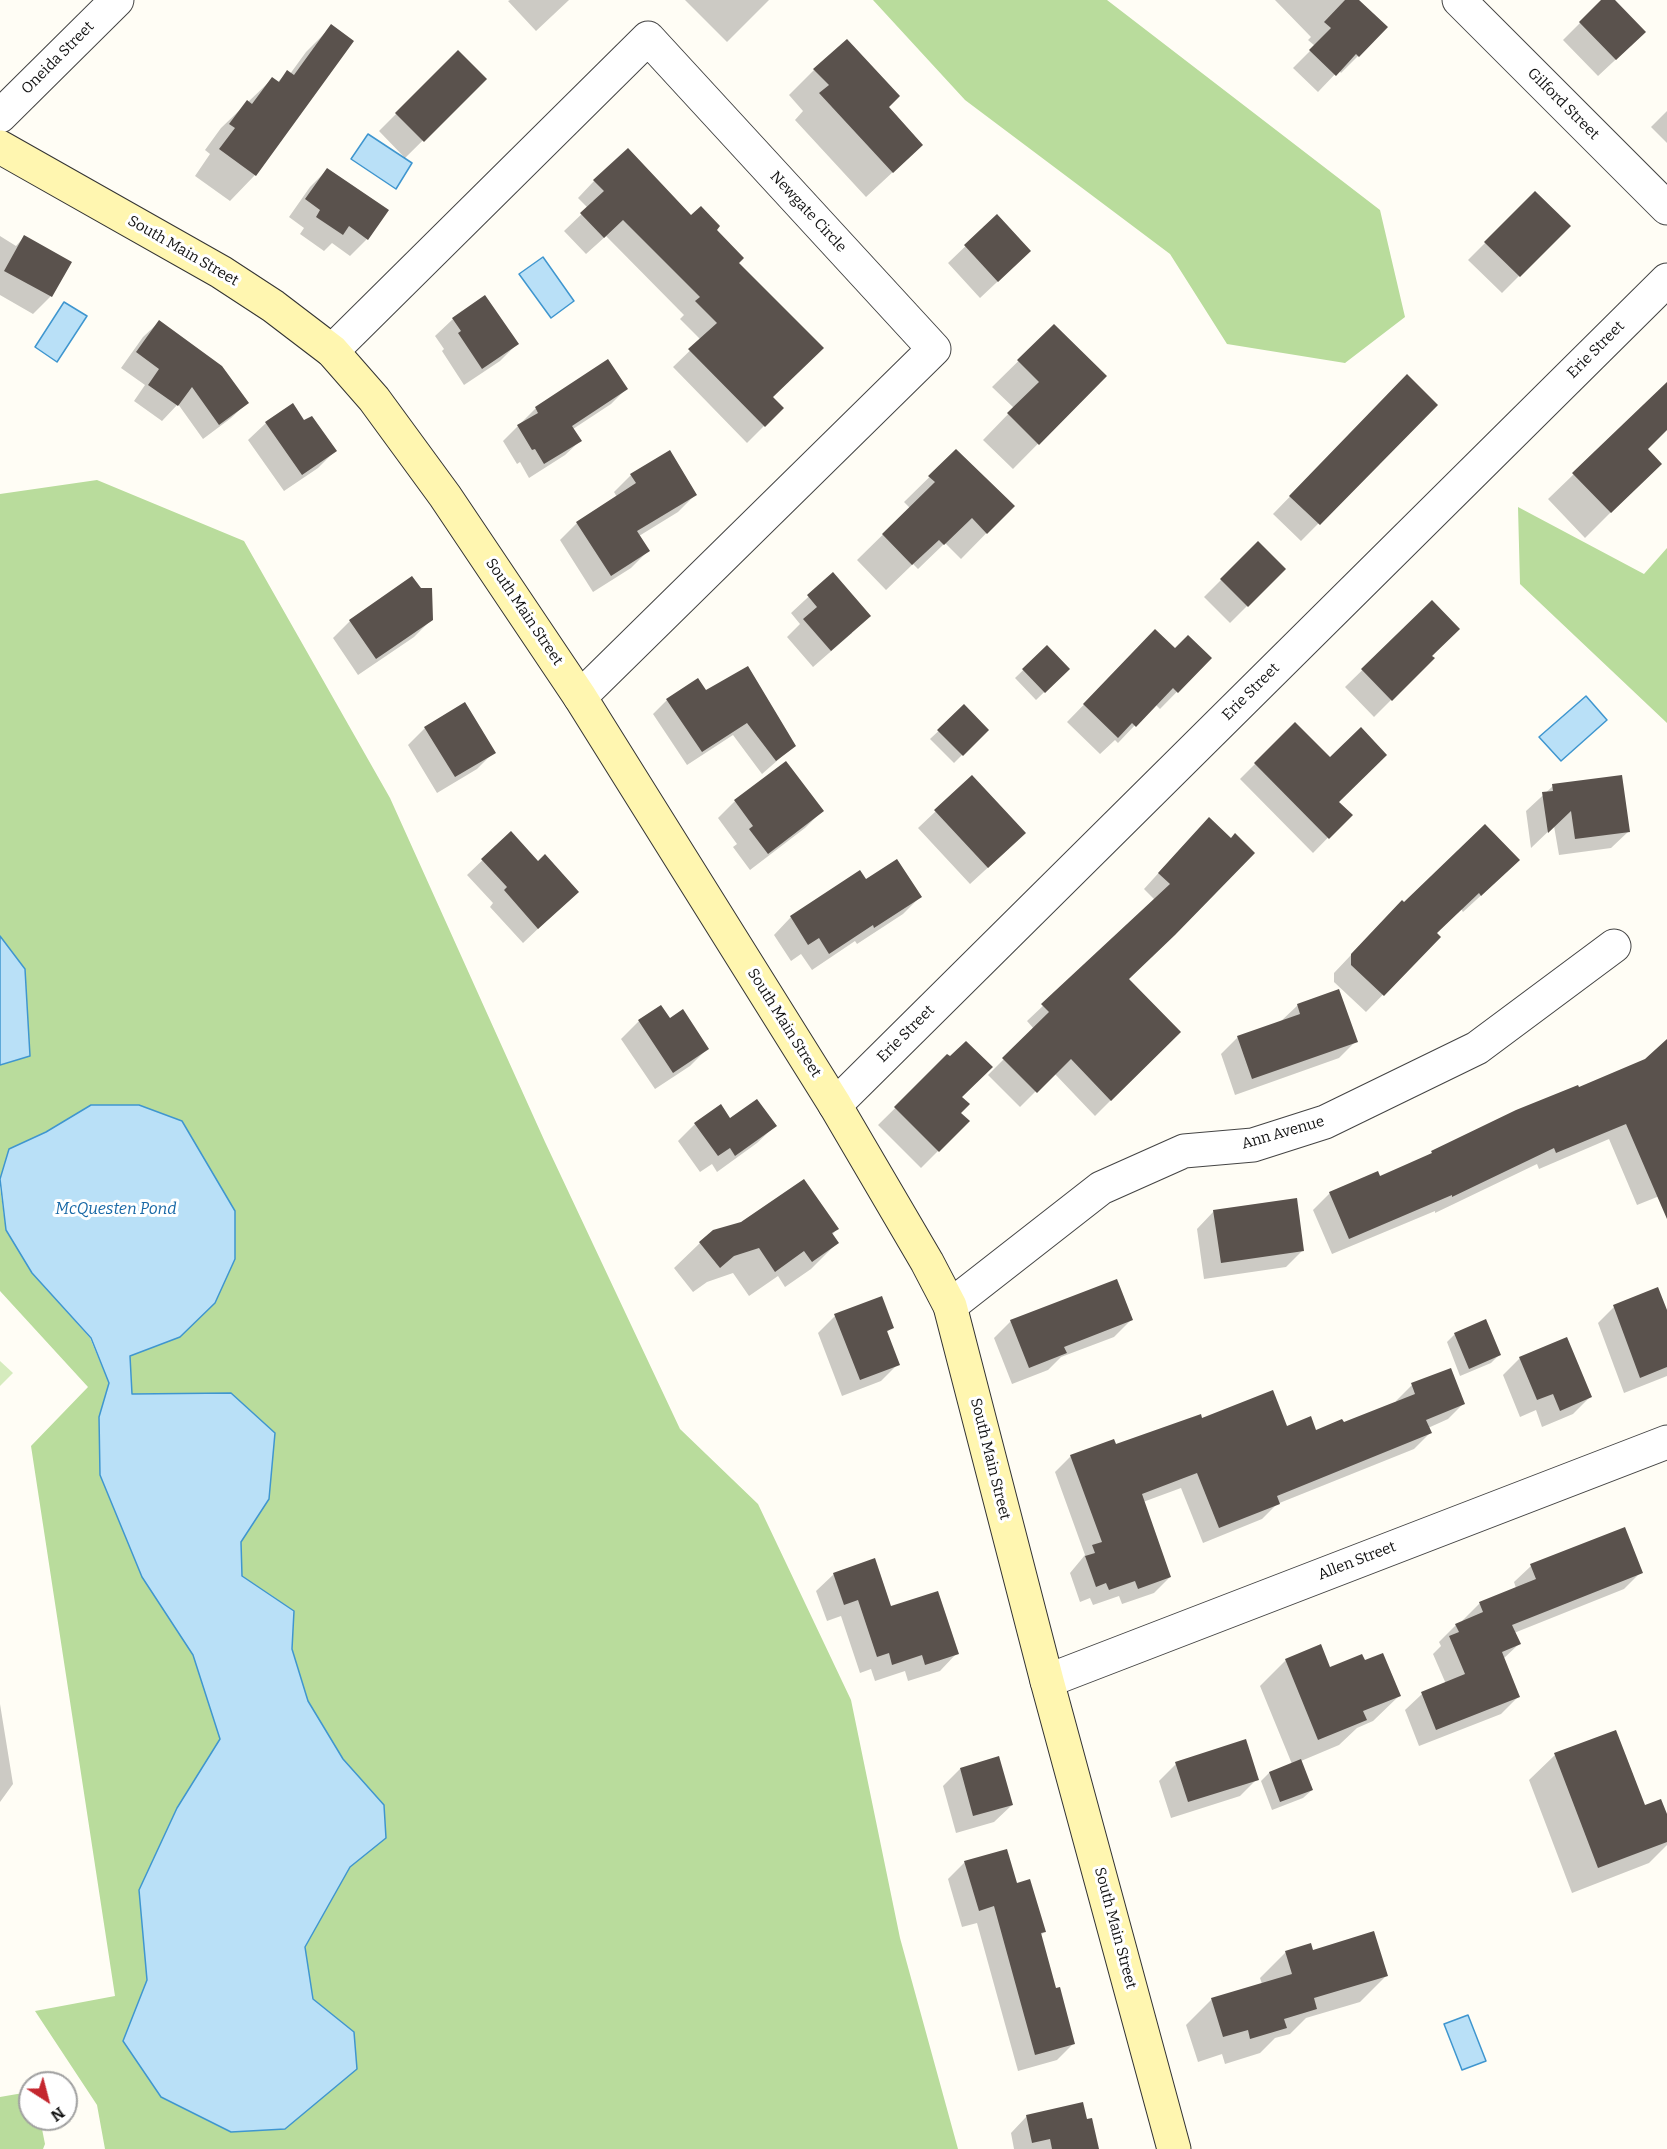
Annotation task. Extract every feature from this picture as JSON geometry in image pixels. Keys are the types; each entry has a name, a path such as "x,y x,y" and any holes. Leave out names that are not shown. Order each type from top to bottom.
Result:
{"main road":[{"name":"South Main Street","path":"0,147 221,272 273,306 332,351 374,399 439,487 580,697 835,1105 927,1262 950,1306 1047,1681 1174,2149"}],"street":[{"name":"Oneida Street","path":"0,116 117,0"},
{"name":"Gilford Street","path":"1459,0 1667,208"},
{"name":"Newgate Circle","path":"332,351 648,38 934,349 580,697"},
{"name":"Erie Street","path":"835,1105 1667,280"},
{"name":"Ann Avenue","path":"950,1306 1101,1188 1184,1151 1252,1145 1325,1122 1477,1048 1614,946"},
{"name":"Allen Street","path":"1047,1681 1667,1442"}],"green space":[{"path":"873,0 1107,0 1380,210 1405,317 1345,363 1227,344 1170,254 965,100"},
{"path":"97,480 244,541 390,798 545,1142 680,1429 758,1504 851,1700 900,1938 958,2149 105,2149 97,2105 78,2076 78,2071 75,2071 35,2011 115,1996 31,1446 88,1387 0,1291 0,1187 6,1230 32,1273 90,1338 109,1383 99,1417 142,1577 193,1655 220,1739 177,1808 139,1890 147,1980 123,2041 354,2032 313,1999 305,1947 350,1866 386,1838 384,1805 343,1759 308,1701 292,1649 294,1611 242,1576 241,1542 269,1499 187,1393 132,1394 129,1356 180,1337 46,1132 9,1149 0,1179 0,1065 30,1056 25,969 0,936 0,494"},
{"path":"1518,507 1644,574 1667,548 1667,723 1520,584"},
{"path":"0,1361 13,1373 0,1386"},
{"path":"18,2094 18,2131 42,2131 45,2144 43,2149 0,2149 0,2097"}],"water":[{"path":"368,134 412,163 396,189 351,159"},
{"path":"543,257 574,301 551,318 519,274"},
{"path":"64,302 87,316 57,362 35,347"},
{"path":"1586,696 1607,720 1561,761 1539,737"},
{"path":"0,936 25,969 30,1056 0,1065"},
{"name":"McQuesten Pond","path":"91,1105 139,1105 182,1121 235,1211 235,1259 215,1303 180,1337 130,1356 132,1394 231,1393 275,1433 269,1499 241,1542 242,1576 294,1611 292,1649 308,1701 343,1759 384,1805 386,1838 350,1867 305,1947 313,1999 354,2032 357,2069 285,2129 231,2132 161,2097 123,2041 147,1980 139,1890 177,1808 220,1739 193,1655 142,1577 100,1475 99,1417 109,1383 91,1338 32,1273 6,1230 0,1179 9,1149 46,1132"},
{"path":"1468,2015 1486,2061 1462,2070 1444,2024"}],"building":[{"path":"1345,0 1359,0 1388,27 1359,57 1356,54 1336,76 1309,50 1331,28 1324,22"},
{"path":"1601,0 1615,0 1646,32 1616,60 1579,22"},
{"path":"331,24 354,41 256,176 219,149 235,128 229,124 247,100 252,104 272,77 279,82 287,70 294,75"},
{"path":"847,39 900,96 889,107 923,145 893,173 819,93 829,85 813,69"},
{"path":"458,50 487,79 424,142 395,113"},
{"path":"628,148 691,215 701,206 720,226 717,230 744,258 739,263 824,348 773,397 784,408 765,427 688,349 717,323 695,301 700,297 623,220 604,238 580,213 604,191 593,180"},
{"path":"327,168 389,210 368,240 349,226 343,235 316,217 320,210 305,199"},
{"path":"1535,191 1571,226 1520,277 1484,242"},
{"path":"997,214 1031,251 998,282 964,245"},
{"path":"24,235 72,262 52,297 4,271"},
{"path":"485,295 519,344 482,369 458,333 461,331 452,318"},
{"path":"159,320 222,366 249,403 219,425 192,387 178,406 148,385 159,369 136,352"},
{"path":"1054,324 1107,376 1039,445 1007,413 1039,382 1017,360"},
{"path":"608,359 628,389 572,426 582,441 544,464 535,449 532,450 517,425 538,413 535,407"},
{"path":"1407,374 1438,405 1320,525 1289,496"},
{"path":"1667,382 1667,430 1648,449 1662,464 1611,513 1572,473"},
{"path":"293,403 304,420 312,416 337,451 302,475 265,422"},
{"path":"956,449 1015,506 987,534 972,518 944,545 939,540 912,565 882,534 935,482 928,476"},
{"path":"670,450 697,495 637,531 650,551 611,576 576,522 636,483 630,474"},
{"path":"1258,541 1286,569 1248,607 1220,579"},
{"path":"833,572 871,616 831,651 803,619 817,607 807,595"},
{"path":"412,576 421,588 432,588 433,620 376,659 349,620"},
{"path":"1432,600 1460,629 1432,656 1435,658 1392,701 1361,669"},
{"path":"1155,629 1175,648 1188,635 1212,658 1178,693 1173,688 1136,727 1132,723 1118,738 1083,704"},
{"path":"1047,645 1070,669 1045,693 1022,669"},
{"path":"748,666 796,746 776,761 747,723 702,752 666,699 698,678 706,690"},
{"path":"465,702 496,753 455,777 424,727"},
{"path":"964,704 989,730 963,756 937,730"},
{"path":"1295,722 1330,757 1361,727 1387,755 1339,802 1353,815 1329,839 1254,763"},
{"path":"786,761 824,811 768,854 749,829 753,826 734,800"},
{"path":"972,775 1026,833 988,868 934,810"},
{"path":"1622,775 1630,832 1575,839 1571,811 1548,833 1542,792 1553,791 1552,784"},
{"path":"1209,817 1231,838 1235,833 1255,853 1129,979 1181,1032 1111,1101 1071,1059 1037,1093 1002,1058 1049,1012 1041,1004 1170,884 1158,873"},
{"path":"1485,824 1520,860 1481,896 1479,893 1437,933 1441,937 1384,996 1351,965 1351,954 1402,900 1404,902"},
{"path":"511,831 538,861 545,854 579,892 538,929 504,890 507,887 481,859"},
{"path":"897,859 922,897 829,954 819,938 808,945 790,916 860,870 866,879"},
{"path":"1339,989 1358,1042 1252,1079 1237,1036 1300,1014 1297,1004"},
{"path":"661,1005 670,1018 683,1009 709,1049 673,1073 638,1020"},
{"path":"1667,1039 1667,1219 1626,1124 1556,1153 1554,1148 1452,1197 1452,1195 1349,1239 1329,1192 1378,1171 1380,1176 1432,1153 1431,1151 1516,1110 1645,1059"},
{"path":"966,1041 993,1067 962,1097 970,1104 961,1113 970,1121 939,1152 894,1107 947,1054 950,1056"},
{"path":"757,1099 777,1126 735,1156 730,1148 718,1156 694,1123 721,1104 730,1118"},
{"path":"804,1179 839,1229 832,1233 839,1243 812,1262 804,1251 775,1272 759,1248 734,1256 720,1268 699,1242 713,1230 741,1222"},
{"path":"1297,1198 1304,1251 1221,1263 1213,1210"},
{"path":"1117,1279 1133,1320 1064,1347 1067,1353 1029,1368 1010,1320"},
{"path":"1658,1287 1667,1310 1667,1367 1640,1378 1613,1305"},
{"path":"882,1296 894,1328 887,1331 900,1365 860,1380 834,1314"},
{"path":"1486,1319 1501,1355 1469,1369 1454,1333"},
{"path":"1567,1337 1592,1397 1560,1411 1553,1394 1537,1400 1519,1357"},
{"path":"1451,1368 1465,1404 1426,1420 1432,1433 1277,1496 1280,1504 1219,1528 1197,1473 1142,1494 1171,1577 1138,1589 1135,1581 1109,1590 1106,1583 1096,1587 1085,1556 1095,1553 1092,1545 1102,1542 1070,1455 1114,1439 1116,1444 1201,1414 1202,1418 1273,1390 1287,1426 1311,1416 1316,1430 1342,1419 1344,1422 1415,1394 1411,1383"},
{"path":"1625,1527 1643,1573 1512,1625 1521,1644 1502,1652 1520,1697 1436,1730 1421,1692 1465,1674 1449,1636 1459,1632 1455,1624 1483,1612 1479,1602 1536,1579 1530,1564"},
{"path":"875,1558 891,1606 938,1591 959,1654 925,1665 922,1655 892,1665 889,1653 877,1657 858,1600 844,1605 833,1573"},
{"path":"1321,1644 1330,1667 1362,1654 1365,1660 1383,1653 1401,1696 1363,1711 1367,1720 1318,1740 1285,1659"},
{"path":"1616,1730 1645,1805 1661,1799 1667,1814 1667,1842 1598,1868 1554,1753"},
{"path":"1246,1739 1259,1780 1188,1802 1175,1762"},
{"path":"999,1756 1013,1805 973,1816 960,1768"},
{"path":"1301,1759 1313,1790 1280,1802 1269,1772"},
{"path":"1007,1849 1017,1883 1030,1879 1046,1932 1041,1933 1056,1988 1060,1987 1075,2044 1035,2055 994,1906 979,1911 964,1861"},
{"path":"1374,1931 1388,1976 1314,1998 1317,2009 1284,2019 1287,2028 1250,2039 1248,2030 1223,2037 1211,1998 1292,1974 1285,1951 1311,1943 1313,1950"},
{"path":"1083,2102 1087,2119 1092,2118 1099,2149 1052,2149 1050,2139 1032,2143 1026,2115"}]}
